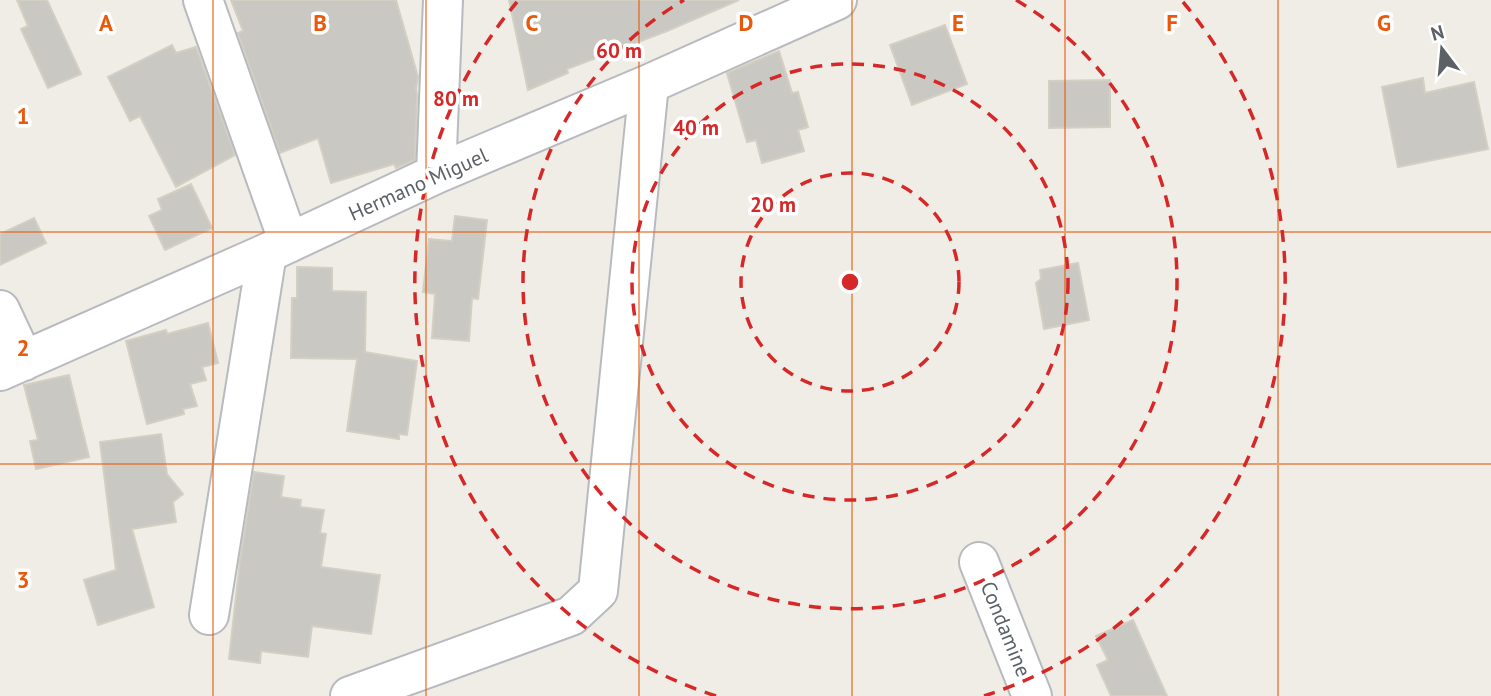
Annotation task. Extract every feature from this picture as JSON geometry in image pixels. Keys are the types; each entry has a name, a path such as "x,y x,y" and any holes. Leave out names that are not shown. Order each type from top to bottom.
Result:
{"street":[{"path":"203,0 278,248 209,615"},
{"path":"436,174 443,0"},
{"name":"Hermano Miguel","path":"12,366 278,248 436,174 649,84 837,0"},
{"path":"350,696 571,616 598,592 649,84"},
{"path":"0,310 12,366"},
{"name":"Condamine","path":"979,562 1032,696"}],"building":[{"path":"17,0 47,0 81,74 48,88 21,29 28,26"},
{"path":"231,0 396,0 418,77 415,160 396,168 394,164 331,183 318,138 280,153 238,33 243,31"},
{"path":"509,0 739,0 567,69 568,73 528,90"},
{"path":"945,25 967,84 912,105 890,45"},
{"path":"172,45 176,53 196,47 235,155 176,187 140,116 130,121 108,77"},
{"path":"779,51 792,93 798,92 808,127 798,130 804,151 762,163 756,140 747,142 727,73"},
{"path":"1423,78 1425,93 1474,82 1488,149 1398,167 1382,87"},
{"path":"1110,80 1110,127 1049,128 1049,81"},
{"path":"191,184 212,228 165,250 149,216 162,210 158,199"},
{"path":"455,216 487,220 478,299 472,298 469,341 432,338 435,294 423,292 429,239 452,241"},
{"path":"34,218 46,243 0,265 0,234"},
{"path":"1078,263 1089,320 1044,329 1036,283 1041,279 1040,270"},
{"path":"297,267 332,268 332,291 366,292 365,352 417,361 407,435 399,434 399,439 347,431 357,359 291,358 292,298 297,298"},
{"path":"208,323 218,363 202,367 206,380 190,384 197,406 183,409 184,414 147,424 126,341 166,330 167,334"},
{"path":"69,375 89,457 36,469 30,441 38,440 24,385"},
{"path":"161,434 167,474 183,494 173,502 176,522 132,529 154,607 98,625 84,580 116,570 100,442"},
{"path":"254,472 284,476 281,497 301,500 300,507 324,510 320,533 326,534 321,567 380,575 371,634 312,626 308,657 261,651 260,663 229,659"},
{"path":"1133,620 1167,696 1111,696 1097,665 1108,660 1096,636"}]}
